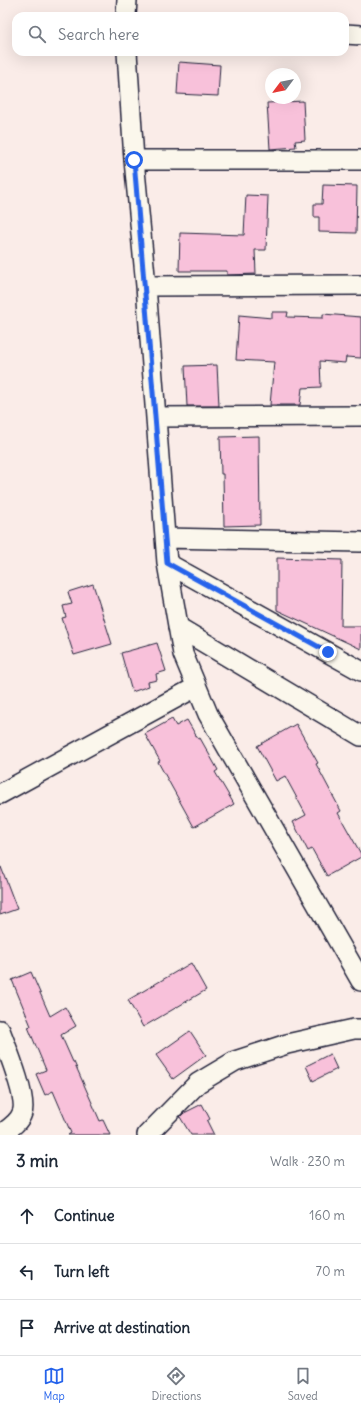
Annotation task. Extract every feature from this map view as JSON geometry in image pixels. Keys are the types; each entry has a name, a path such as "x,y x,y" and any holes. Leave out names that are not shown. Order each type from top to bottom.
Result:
{"street":[{"path":"126,12 127,0"},
{"path":"349,34 361,35"},
{"path":"127,56 134,160 146,286 167,563 183,654 208,714 361,981"},
{"path":"134,160 361,160"},
{"path":"146,286 361,285"},
{"path":"156,417 361,416"},
{"path":"165,538 361,542"},
{"path":"167,563 361,671"},
{"path":"178,627 361,736"},
{"path":"0,794 196,687"},
{"path":"147,1135 198,1083 235,1061 287,1044 354,1029 361,1029"},
{"path":"0,1135 13,1127 22,1115 24,1108 22,1094 2,1038"}],"building":[{"path":"179,62 220,65 218,96 177,94"},
{"path":"301,101 303,101 305,140 295,141 296,147 270,149 267,104 301,104"},
{"path":"323,185 357,186 356,233 319,232 319,217 314,217 314,204 322,204"},
{"path":"246,195 268,196 266,250 255,250 256,274 227,275 227,271 179,271 180,233 244,235"},
{"path":"272,312 288,312 287,317 323,318 323,314 361,317 361,358 346,357 345,363 320,361 321,387 302,388 300,405 270,405 274,362 236,360 239,315 272,318"},
{"path":"217,365 219,406 187,406 185,366"},
{"path":"259,436 260,525 224,526 223,474 221,474 220,437"},
{"path":"277,558 342,560 341,626 361,626 361,649 277,610"},
{"path":"93,584 112,644 74,655 62,618 66,617 63,606 72,604 68,592"},
{"path":"157,643 166,671 156,674 157,680 148,682 149,686 132,692 121,653"},
{"path":"172,719 176,726 187,720 198,739 200,738 218,770 215,772 234,804 194,827 158,762 160,761 145,734"},
{"path":"296,724 318,763 316,764 341,811 338,813 361,854 361,857 327,876 312,849 308,851 293,822 306,815 285,776 276,781 257,746"},
{"path":"0,867 17,909 0,915"},
{"path":"191,963 206,990 143,1027 128,1000"},
{"path":"31,972 50,1016 65,1007 76,1026 61,1035 100,1121 103,1120 110,1135 68,1135 71,1133 53,1091 45,1095 36,1074 46,1070 28,1027 31,1026 12,980"},
{"path":"190,1031 206,1055 173,1079 156,1055"},
{"path":"330,1054 337,1069 313,1081 306,1066"},
{"path":"202,1104 210,1119 207,1121 214,1135 191,1135 180,1117 184,1113"}],"route":[{"path":"134,160 146,286 167,563 328,652"}]}
